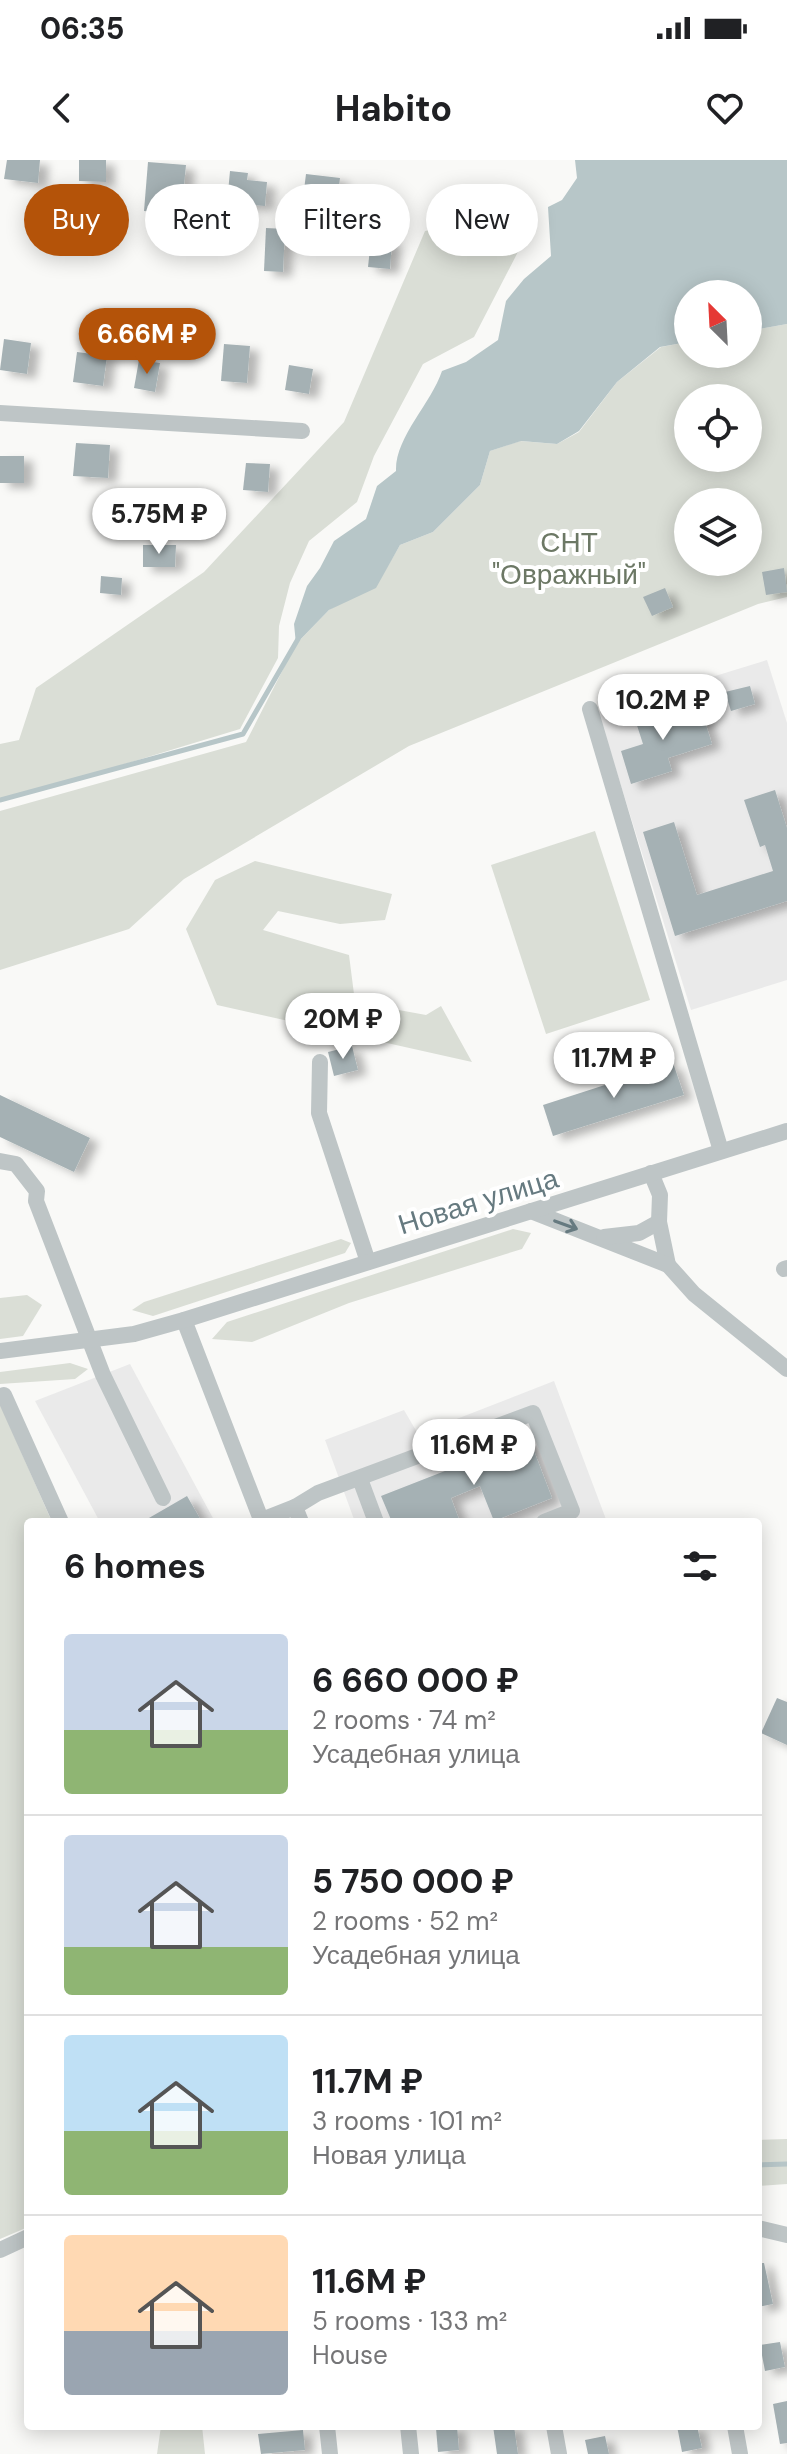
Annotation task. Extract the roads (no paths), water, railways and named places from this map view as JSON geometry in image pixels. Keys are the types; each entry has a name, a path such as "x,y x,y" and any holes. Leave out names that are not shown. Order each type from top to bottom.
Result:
{"street":[{"path":"0,413 302,431"},
{"path":"590,709 721,1151"},
{"path":"320,1062 319,1113 368,1262"},
{"name":"Новая улица","path":"0,1351 134,1334 787,1131"},
{"path":"0,1161 16,1164 37,1191 36,1201 88,1340 163,1498"},
{"path":"651,1173 660,1195 659,1222 668,1265"},
{"path":"531,1211 668,1265 694,1294 787,1369"},
{"path":"601,1238 639,1233 659,1222"},
{"path":"184,1320 261,1518"},
{"path":"0,1397 4,1395 59,1518"},
{"path":"277,1518 298,1514 318,1493 533,1413 572,1511 554,1518"},
{"path":"360,1479 375,1518"},
{"path":"762,2229 787,2235"},
{"path":"0,2250 24,2239"},
{"path":"327,2430 330,2454"},
{"path":"408,2430 411,2454"},
{"path":"555,2430 559,2454"},
{"path":"736,2430 740,2454"}],"waterway":[{"path":"0,800 243,734 298,639"},
{"path":"762,2165 787,2164"}],"park label":[{"name":"СНТ \"Овражный\"","path":"569,558"}]}
